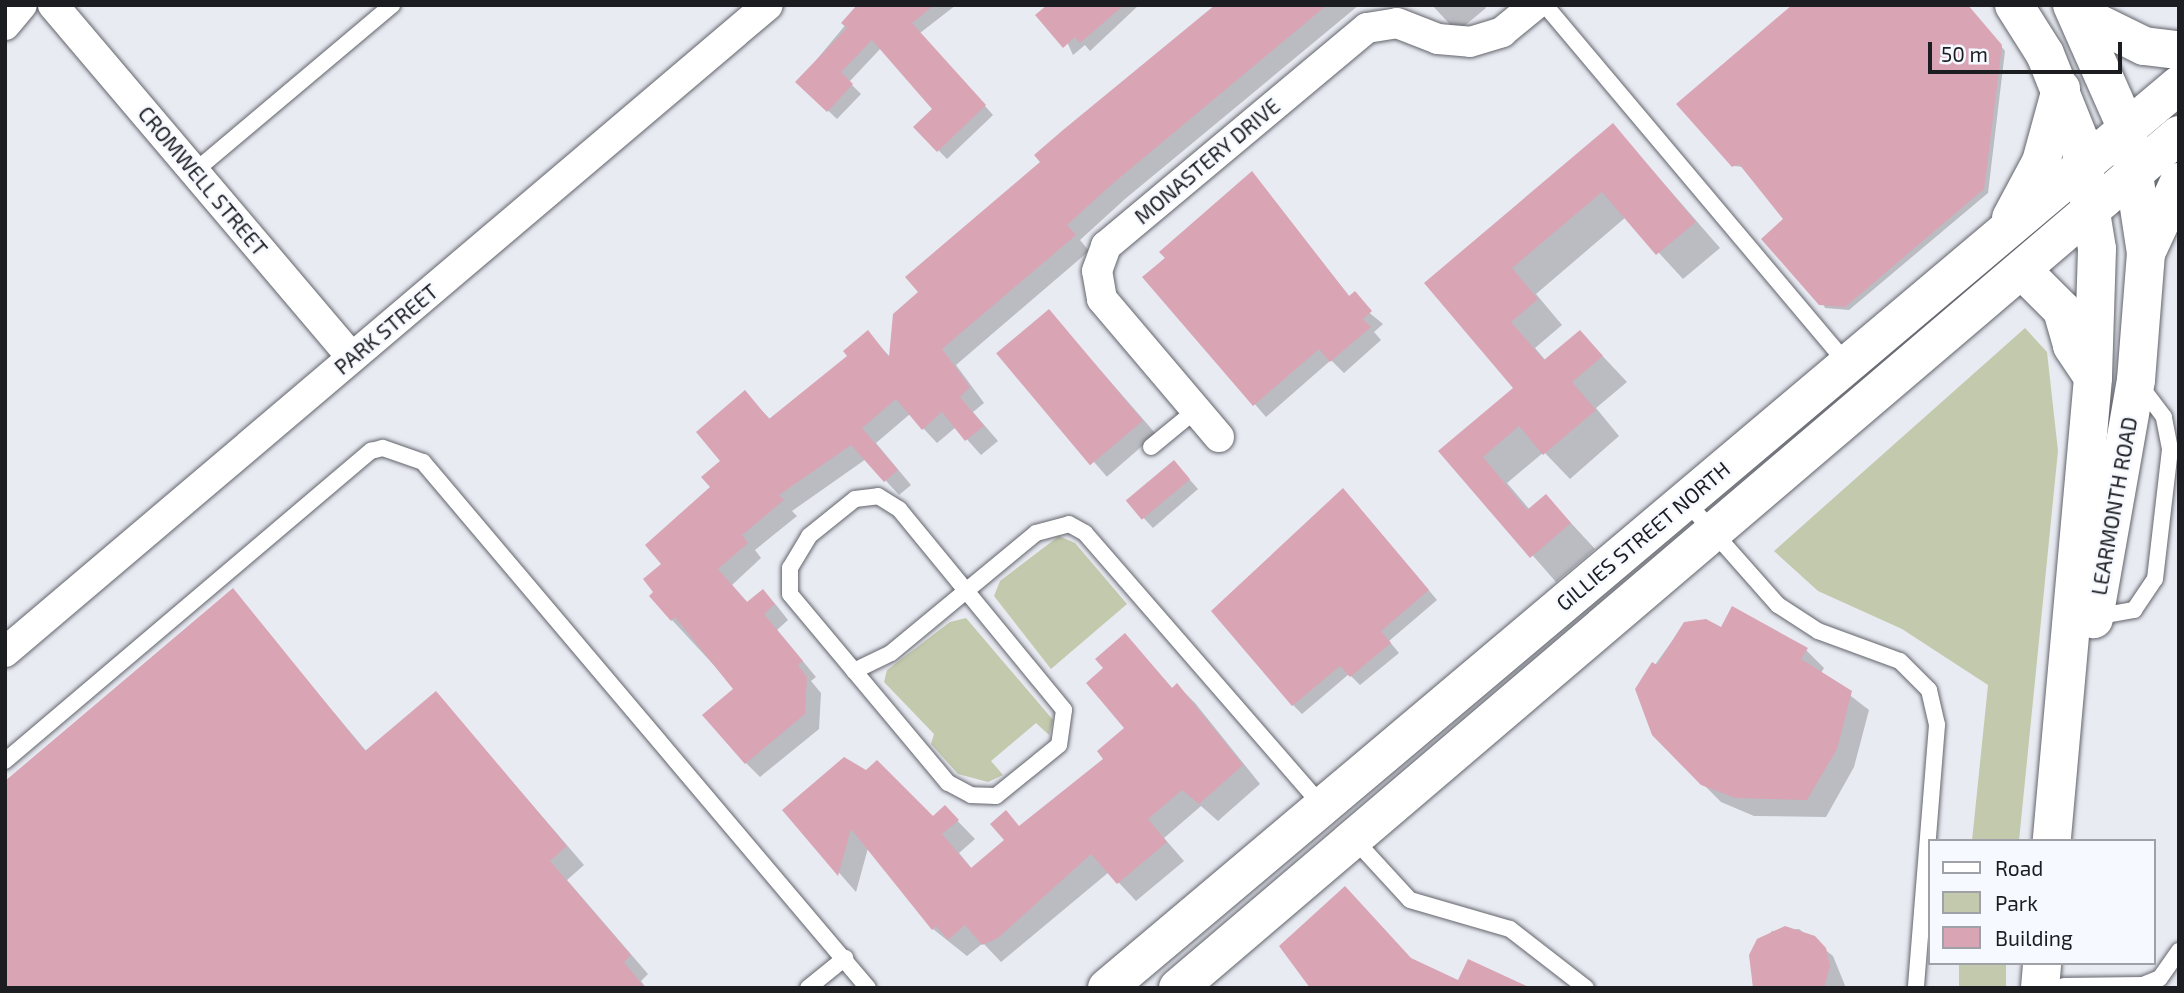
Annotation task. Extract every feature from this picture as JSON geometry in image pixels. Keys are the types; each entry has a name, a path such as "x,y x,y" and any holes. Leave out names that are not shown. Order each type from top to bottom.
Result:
{"main road":[{"name":"LEARMONTH ROAD","path":"2014,5 2061,89 2086,165 2093,208 2093,378 2052,839"},
{"name":"LEARMONTH ROAD","path":"2074,9 2127,130 2136,172 2146,253 2136,380 2094,617 2074,839"},
{"path":"2074,9 2144,46 2179,50"},
{"name":"GILLIES STREET NORTH","path":"1107,988 2179,85"},
{"path":"2002,235 2041,162 2061,89"},
{"name":"GILLIES STREET NORTH","path":"1178,988 2179,135"},
{"path":"2146,253 2179,182"},
{"path":"2022,270 2063,310 2072,345 2093,378"}],"street":[{"path":"5,25 22,5"},
{"name":"CROMWELL STREET","path":"54,5 352,358"},
{"name":"PARK STREET","path":"5,652 768,5"},
{"name":"MONASTERY DRIVE","path":"1219,437 1102,299 1097,271 1106,246 1367,27 1397,23 1438,39 1470,42 1519,10"}],"lane":[{"path":"195,171 392,5"},
{"path":"1545,5 1848,365"},
{"path":"2094,617 2129,613 2153,588 2170,449 2171,417 2136,380"},
{"path":"1151,447 1196,410"},
{"path":"5,761 371,451 383,448 427,467 868,988"},
{"path":"872,495 892,503 966,590 1065,714 1059,745 1004,792 981,797 950,784 855,671 788,585 804,542 849,503 872,495"},
{"path":"1685,500 1779,605 1818,631 1900,661 1929,690 1937,725 1916,988"},
{"path":"855,671 891,653 1044,527 1080,528 1322,806"},
{"path":"1353,838 1410,900 1510,929 1586,988"},
{"path":"2053,979 2143,985 2160,978 2179,951"},
{"path":"808,988 845,958"}],"green space":[{"path":"2025,328 2047,352 2058,451 2019,839 1972,839 1988,685 1902,629 1818,591 1774,551"},
{"path":"1059,536 1075,543 1127,604 1051,669 994,596 1000,581"},
{"path":"966,618 1053,720 1049,735 1036,723 991,761 1003,775 988,782 958,774 931,744 934,734 884,682 887,670 950,622"},
{"path":"1959,965 2006,965 2006,988 1959,988"}],"building":[{"path":"857,5 934,5 912,23 986,105 937,152 913,127 932,109 872,40 841,72 853,84 827,112 795,82 847,28 841,23"},
{"path":"1047,5 1124,5 1080,43 1075,37 1063,48 1035,15"},
{"path":"1215,5 1327,5 1111,185 1067,225 1076,235 942,349 970,387 960,397 984,426 965,441 942,412 922,430 896,399 862,428 898,470 884,482 851,445 779,495 784,500 742,535 748,543 718,569 747,602 763,589 775,604 764,614 803,661 798,665 807,677 805,714 745,764 702,715 733,689 675,617 671,621 649,596 653,592 643,579 661,564 645,545 710,487 701,477 720,461 696,432 745,390 769,419 847,356 843,351 868,330 889,357 893,314 918,292 905,277 1040,162 1034,155"},
{"path":"1792,5 1968,5 2002,45 1984,189 1845,307 1819,305 1761,239 1783,219 1739,164 1732,167 1676,104"},
{"path":"1613,123 1696,222 1656,255 1602,192 1512,268 1538,299 1511,322 1544,360 1580,330 1603,356 1572,382 1596,410 1543,455 1519,426 1483,457 1527,510 1546,494 1571,523 1530,558 1438,451 1513,388 1424,283"},
{"path":"1252,171 1349,296 1355,291 1372,311 1363,319 1371,327 1330,362 1319,349 1253,406 1142,277 1165,258 1159,252"},
{"path":"1049,309 1143,421 1090,465 996,353"},
{"path":"1174,460 1190,479 1142,520 1126,500"},
{"path":"1343,488 1429,590 1381,631 1391,643 1350,677 1340,666 1292,706 1211,611"},
{"path":"233,588 365,751 436,691 567,846 550,861 631,955 624,962 645,988 5,988 5,781"},
{"path":"1732,606 1808,648 1801,659 1852,691 1837,749 1807,800 1735,798 1701,785 1652,735 1635,689 1652,662 1657,665 1684,622 1706,619 1721,627"},
{"path":"1125,633 1172,688 1177,683 1243,765 1199,804 1182,790 1148,819 1167,842 1117,884 1091,854 998,938 982,945 965,925 948,940 936,926 932,930 851,829 838,876 782,810 844,757 866,770 877,760 933,816 945,805 959,820 942,834 971,868 1004,840 990,824 1006,810 1019,826 1103,759 1097,751 1124,728 1086,683 1103,668 1095,659"},
{"path":"1345,886 1411,958 1458,980 1468,959 1531,988 1310,988 1279,946"},
{"path":"1785,926 1815,936 1826,948 1830,966 1824,988 1753,988 1749,955 1757,939"}]}
